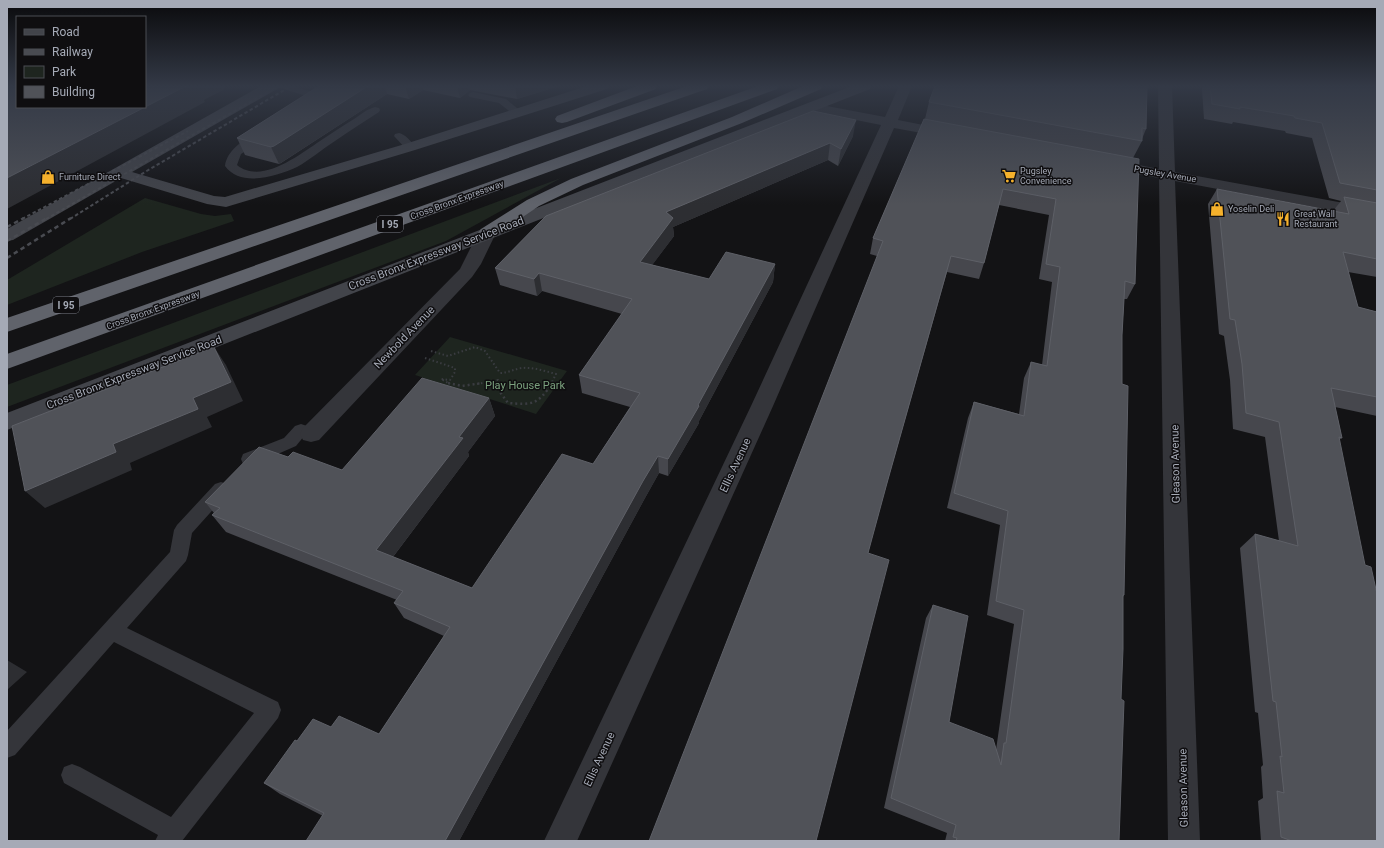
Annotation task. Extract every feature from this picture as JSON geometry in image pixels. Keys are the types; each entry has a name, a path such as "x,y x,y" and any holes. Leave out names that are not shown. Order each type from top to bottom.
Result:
{"highway":[{"path":"126,284 546,126"},
{"name":"I 95","path":"7,325 587,126"},
{"name":"Cross Bronx Expressway","path":"7,362 662,126"},
{"path":"487,233 533,203 577,182 723,126"}],"main road":[{"path":"7,236 203,126"},
{"path":"120,173 213,201 226,202 404,142 469,126"},
{"name":"Cross Bronx Expressway Service Road","path":"7,422 487,233 765,126"}],"street":[{"name":"Ellis Avenue","path":"560,841 762,406 888,126"},
{"path":"902,126 962,137"},
{"name":"Gleason Avenue","path":"1166,126 1184,841"},
{"name":"Pugsley Avenue","path":"1094,161 1377,214"},
{"name":"Newbold Avenue","path":"306,432 466,273 487,233"}],"lane":[{"path":"268,133 234,154 230,160 231,166 243,174 260,174 279,170 290,166 351,126"},
{"path":"7,747 178,555 183,530 247,460 290,442 306,432"},
{"path":"72,775 171,836 270,710 111,630"}],"path":[{"path":"425,358 455,368 455,372 450,380 441,379 451,386 472,385 486,381 498,380 500,392 508,403 529,405 542,396 552,384 556,374 541,369 518,369 509,374 500,373 485,351 475,347 448,356 431,351"}],"green space":[{"path":"561,178 446,241 7,407 7,385"},
{"path":"145,198 201,214 215,216 231,214 234,221 142,252 7,305 7,280"},
{"name":"Play House Park","path":"450,337 567,371 536,414 415,375"}],"building":[{"path":"7,126 109,126 7,178"},
{"path":"257,126 306,126 271,147 237,138"},
{"path":"776,126 853,126 841,149 830,143 666,212 673,218 640,262 709,279 726,252 775,264 698,405 699,406 668,459 658,456 643,481 445,841 306,841 324,813 264,783 295,740 297,741 313,719 331,727 339,716 379,734 450,627 394,603 403,591 212,515 220,508 205,502 259,447 288,457 293,452 342,470 422,378 489,398 459,437 463,438 376,550 472,588 562,454 593,464 640,393 579,375 632,299 539,273 534,279 495,268 546,216"},
{"path":"921,126 959,126 1139,159 1135,284 1125,281 1122,335 1122,384 1128,386 1121,699 1124,701 1119,841 956,841 957,838 953,837 956,825 891,798 933,605 968,616 949,722 993,739 1001,765 1004,743 1006,743 1024,610 996,601 1008,511 954,493 974,402 1024,416 1031,362 1047,366 1060,267 1046,264 1056,199 1003,189 984,263 951,256 868,553 889,560 816,841 649,841 883,241 873,238"},
{"path":"1058,126 1146,126 1146,129 1142,128 1142,141"},
{"path":"1323,126 1377,126 1377,190 1340,183"},
{"path":"1217,189 1349,214 1344,197 1377,203 1377,259 1343,252 1358,307 1377,312 1377,397 1331,388 1342,438 1339,437 1365,565 1371,567 1377,594 1377,841 1292,841 1281,837 1277,791 1284,793 1280,756 1282,757 1276,702 1273,701 1255,534 1298,546 1279,422 1246,413 1242,364 1235,320 1230,319"},
{"path":"214,347 231,382 193,398 198,409 113,444 116,452 25,491 12,426"}],"railway":[{"path":"46,219 209,126"},
{"path":"70,219 145,172 224,126"},
{"path":"22,219 188,131"},
{"path":"7,227 24,218"},
{"path":"7,241 47,218"},
{"path":"7,258 71,218"}],"place":[{"name":"Pugsley Convenience","path":"1009,176"},
{"name":"Furniture Direct","path":"48,177"},
{"name":"Yoselin Deli","path":"1217,209"},
{"name":"Great Wall Restaurant","path":"1283,219"}]}
